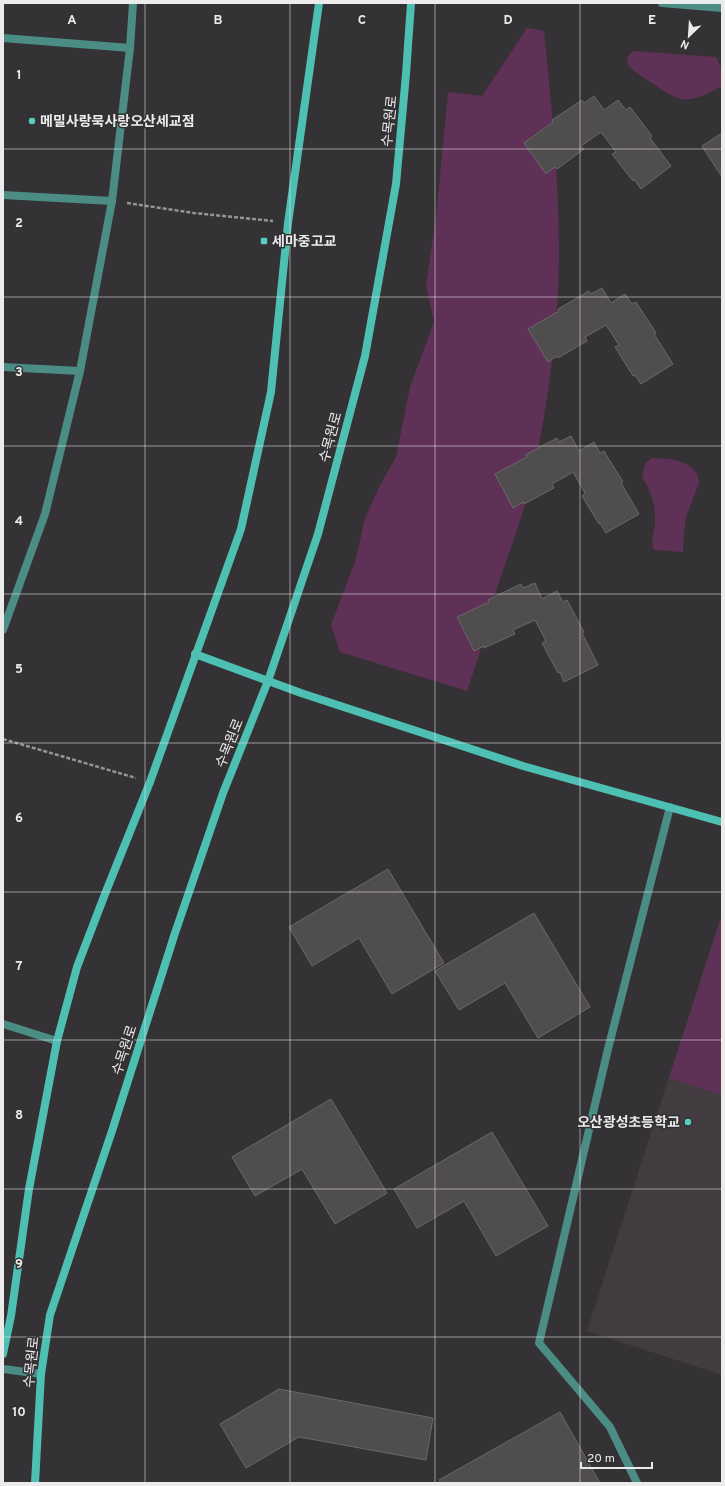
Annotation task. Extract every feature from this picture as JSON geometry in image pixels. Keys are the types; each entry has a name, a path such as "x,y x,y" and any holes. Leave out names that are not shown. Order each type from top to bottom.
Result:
{"street":[{"path":"4,627 45,514 80,371 112,201 130,48 133,3"},
{"name":"수목원로","path":"3,1354 11,1316 29,1189 57,1041 77,967 104,894 150,782 241,529 271,392 288,223 319,3"},
{"name":"수목원로","path":"35,1483 41,1374 50,1315 112,1132 173,941 223,793 268,681 318,534 365,356 396,184 411,3"},
{"path":"662,3 722,8"},
{"path":"3,38 130,48"},
{"path":"3,195 112,201"},
{"path":"3,367 80,371"},
{"path":"195,654 268,681 523,766 722,822"},
{"path":"637,1483 610,1427 539,1343 608,1049 670,807"},
{"path":"3,1024 57,1041"},
{"path":"3,1369 41,1374"}],"path":[{"path":"112,201 194,213 288,223"},
{"path":"3,738 150,782"}],"shaded area":[{"path":"527,28 544,31 555,144 559,220 559,258 555,334 544,418 531,480 518,528 489,613 479,655 467,691 340,652 331,625 356,559 365,518 380,485 396,457 410,387 434,322 426,285 436,218 448,92 482,96"},
{"path":"634,51 716,57 722,69 722,86 694,99 687,100 672,96 639,75 628,65 628,57"},
{"path":"652,458 682,462 689,465 698,476 699,483 686,517 683,552 654,550 653,547 652,543 655,522 654,504 651,493 642,477 645,464"},
{"name":"오산광성초등학교","path":"722,913 722,1375 587,1331"},
{"path":"722,915 722,1095 669,1078"}],"building":[{"path":"594,96 604,110 618,100 626,110 630,107 652,136 650,138 671,166 641,189 612,154 616,152 601,132 581,146 584,149 557,169 555,167 546,174 524,143 553,122 552,120 582,100 584,103"},
{"path":"722,133 722,177 702,146"},
{"path":"602,288 611,303 625,294 632,304 636,302 656,333 654,334 673,364 641,384 635,375 633,376 615,347 619,345 606,325 585,337 587,341 558,358 557,356 548,362 528,329 589,291 591,294"},
{"path":"571,436 579,451 594,442 600,453 604,451 623,482 621,483 639,514 606,533 582,496 585,493 573,472 552,484 554,488 524,504 523,502 513,508 495,474 527,457 525,455 557,438 559,442"},
{"path":"535,583 542,599 557,591 563,602 567,600 584,632 582,633 598,665 564,682 560,672 558,673 542,643 546,641 535,620 513,630 515,634 474,651 457,617 489,602 488,600 521,584 523,588"},
{"path":"388,869 444,963 392,994 359,938 312,966 289,927"},
{"path":"534,913 590,1007 538,1038 505,983 459,1010 435,971"},
{"path":"331,1099 387,1193 335,1224 302,1169 255,1196 232,1157"},
{"path":"492,1132 548,1226 496,1256 464,1201 417,1228 394,1189"},
{"path":"279,1389 433,1418 426,1460 299,1437 246,1468 220,1424"},
{"path":"560,1412 600,1483 441,1483 439,1480"}],"place":[{"name":"메밀사랑묵사랑오산세교점","path":"32,121"},
{"name":"세마중고교","path":"264,241"},
{"name":"오산광성초등학교","path":"688,1122"}]}
